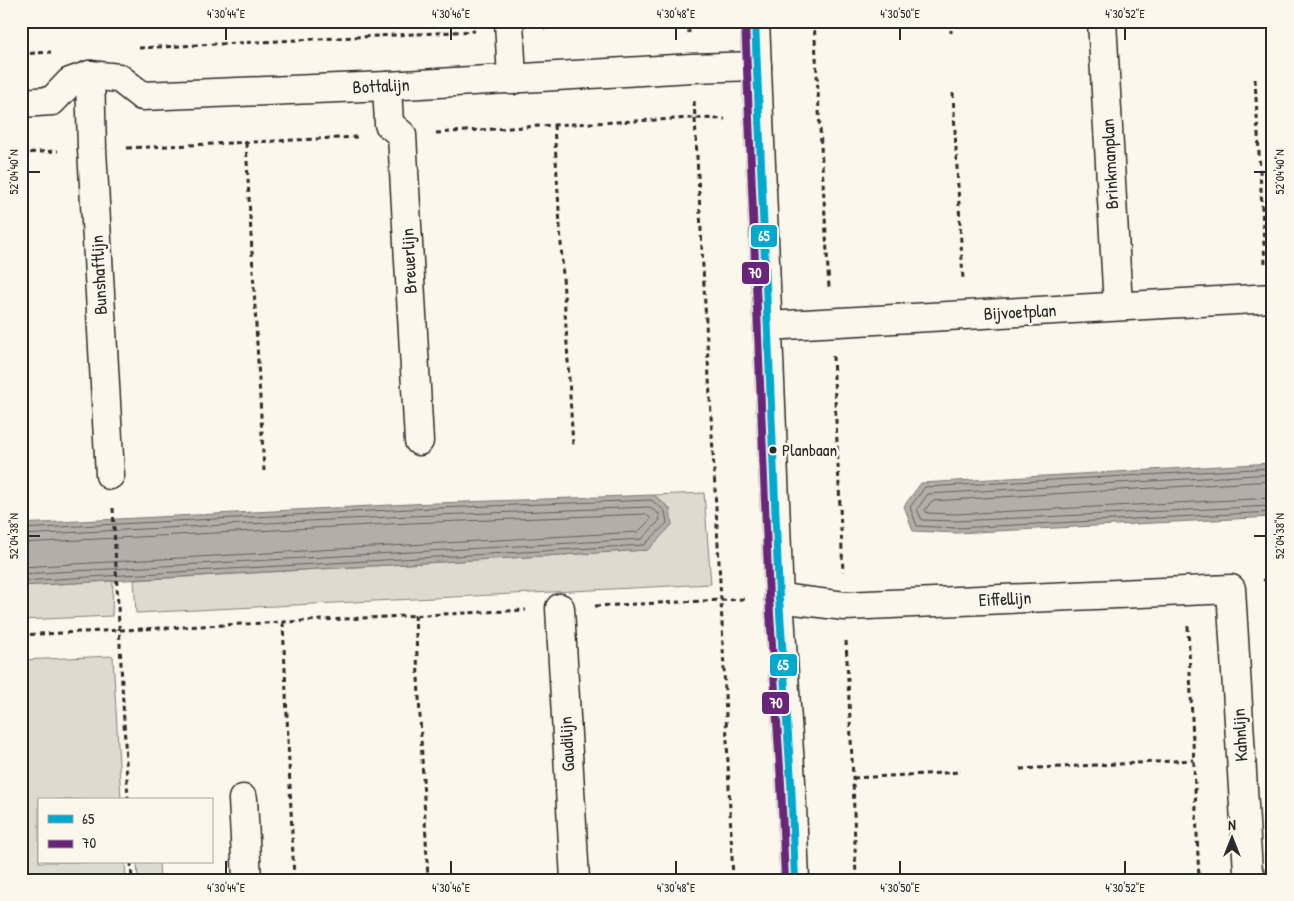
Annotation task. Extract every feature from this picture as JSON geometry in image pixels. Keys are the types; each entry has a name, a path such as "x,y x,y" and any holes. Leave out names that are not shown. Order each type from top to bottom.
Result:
{"street":[{"path":"755,21 779,598 796,880"},
{"name":"Brinkmanplan","path":"1102,21 1118,306"},
{"path":"509,25 512,80"},
{"name":"Bottalijn","path":"21,103 52,101 70,82 90,75 119,78 142,96 512,80 692,68 757,66"},
{"name":"Bunshaftlijn","path":"90,75 92,149 110,475"},
{"name":"Breuerlijn","path":"387,86 389,124 402,135 419,441"},
{"name":"Bijvoetplan","path":"768,326 1270,298"},
{"name":"Eiffellijn","path":"779,598 844,606 1231,589"},
{"name":"Kahnlijn","path":"1231,589 1248,872 1253,880"},
{"name":"Gaudilijn","path":"560,608 575,880"},
{"path":"244,799 247,880"}],"path":[{"path":"138,48 509,25 703,21"},
{"path":"814,21 831,322 853,778 856,880"},
{"path":"950,21 951,33"},
{"path":"21,54 60,52"},
{"path":"692,68 721,600 733,880"},
{"path":"1255,79 1270,298"},
{"path":"953,93 965,315"},
{"path":"554,125 574,446"},
{"path":"246,143 264,471"},
{"path":"113,503 128,798"},
{"path":"1186,591 1199,880"},
{"path":"21,635 779,598"},
{"path":"415,615 428,880"},
{"path":"283,622 294,880"},
{"path":"1020,769 1194,760"},
{"path":"853,778 961,772"},
{"path":"131,864 132,880"}],"shaded area":[{"path":"704,493 711,584 136,613 134,580 647,550 670,509 654,495"},
{"path":"113,581 112,616 21,620 21,586"},
{"path":"113,656 121,798 38,798 38,864 125,864 126,880 21,880 21,660"},
{"path":"137,864 159,864 160,880 138,880"}],"water":[{"path":"1273,463 1273,517 957,533 913,531 904,506 921,483"},
{"path":"654,495 670,509 672,525 648,550 21,586 21,524 410,504"}],"transit line":[{"name":"70","path":"745,21 769,598 781,783 785,880"},
{"name":"65","path":"755,21 779,598 791,782 795,880"}],"place":[{"name":"Planbaan","path":"773,450"}]}
